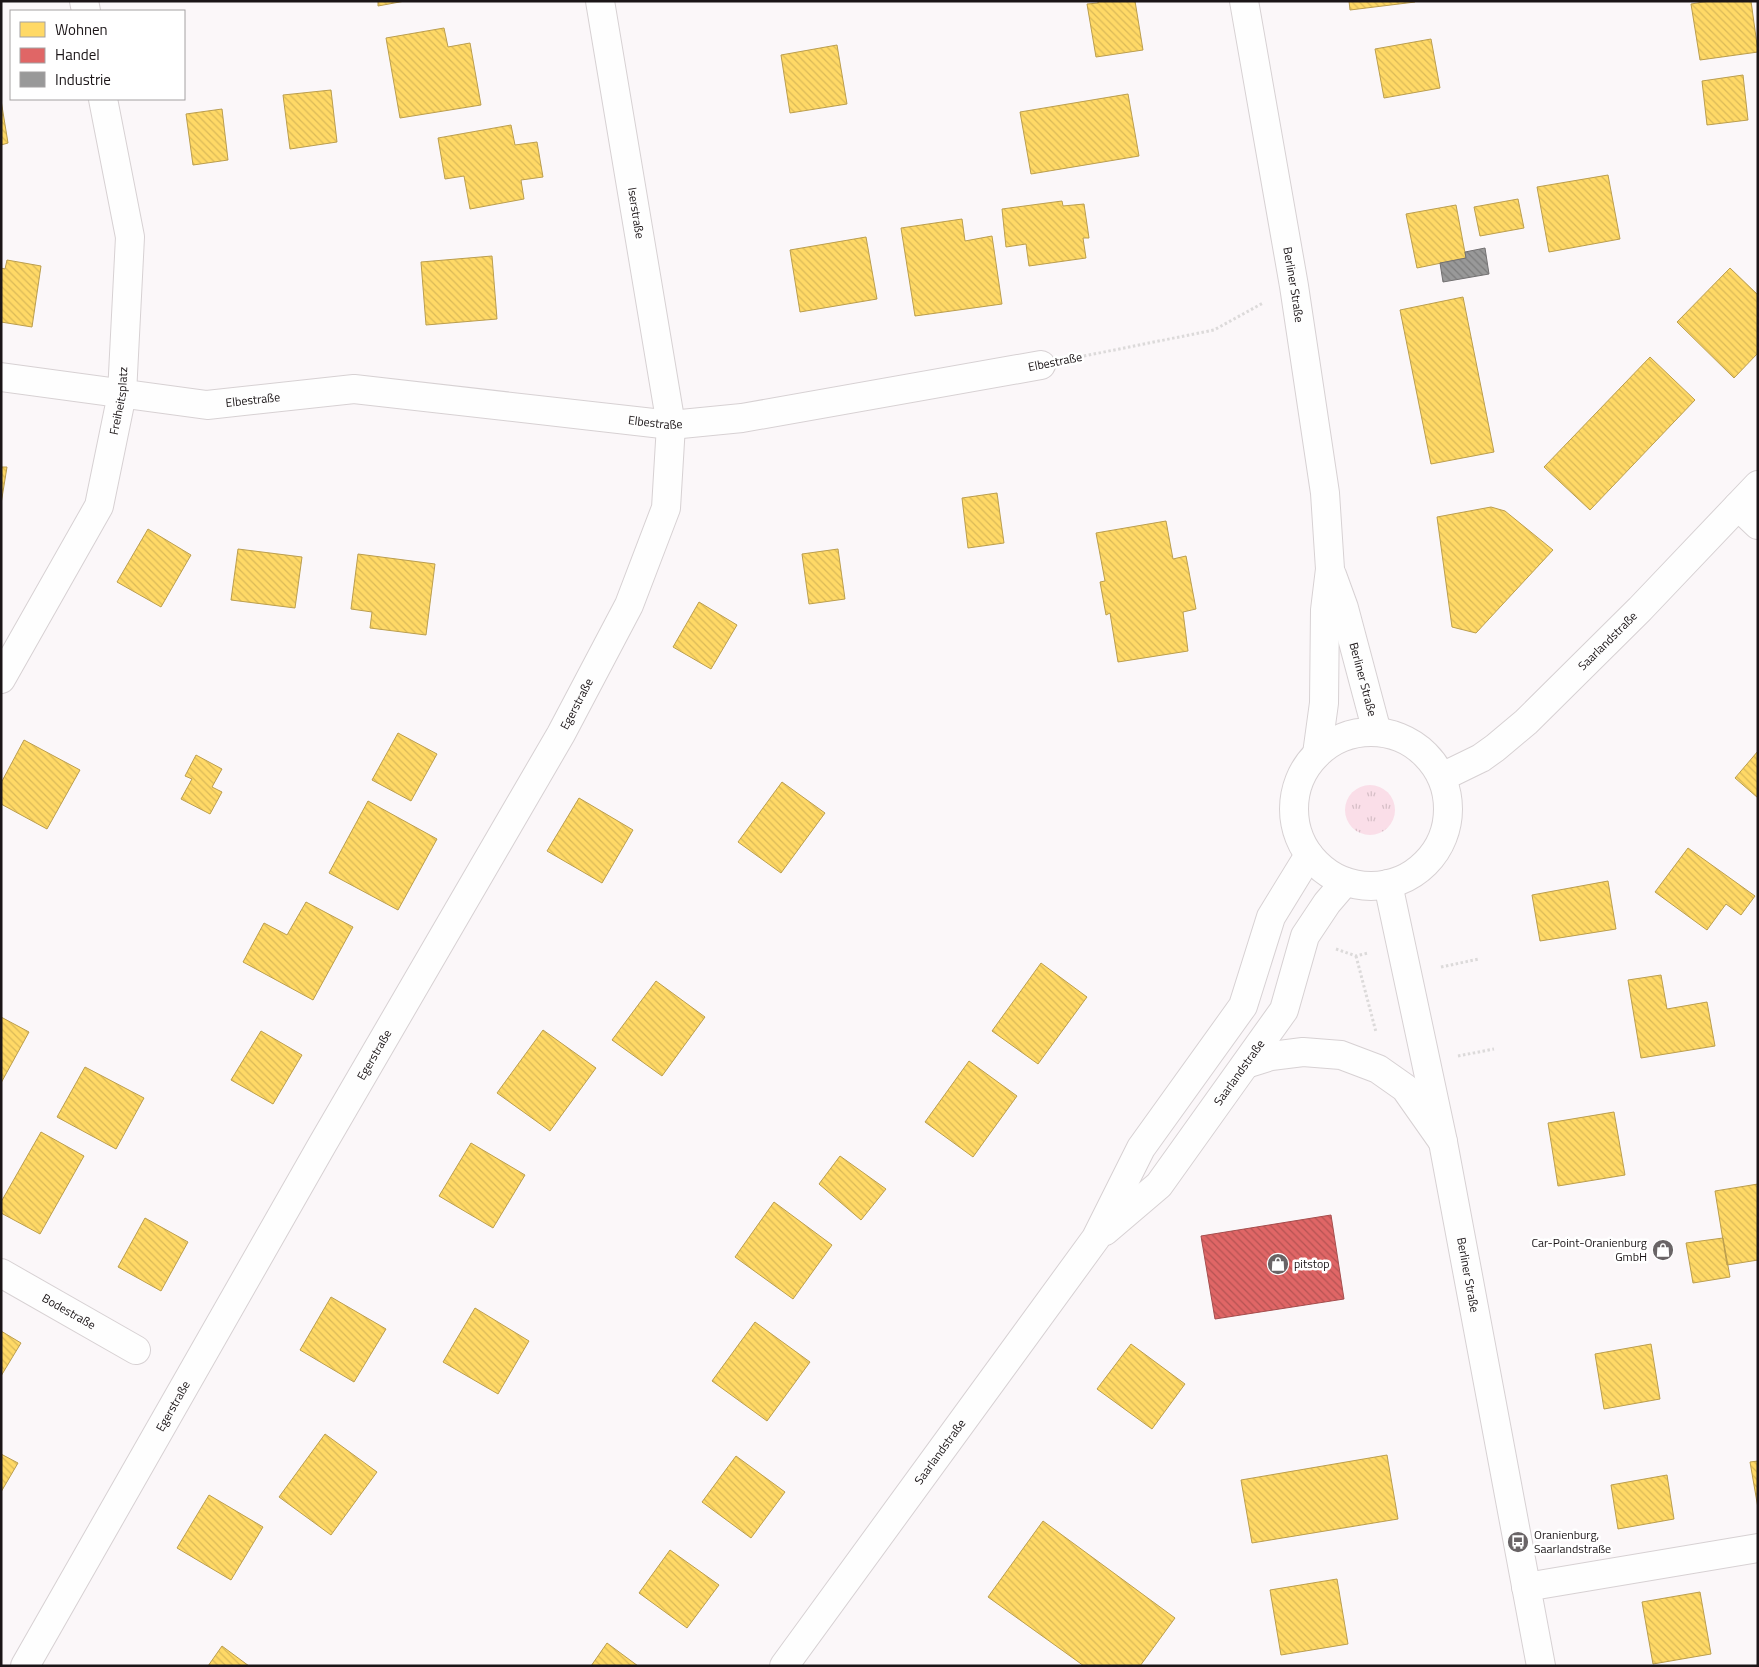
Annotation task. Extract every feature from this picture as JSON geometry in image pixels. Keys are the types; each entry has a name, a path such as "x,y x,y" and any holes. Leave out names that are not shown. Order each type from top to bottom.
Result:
{"street":[{"name":"Iserstraße","path":"600,1 671,425"},
{"name":"Berliner Straße","path":"1244,1 1294,286 1325,493 1330,569 1325,610 1324,702 1317,754"},
{"name":"Freiheitsplatz","path":"1,679 99,506 122,394 130,237 103,100"},
{"name":"Elbestraße","path":"1,377 207,405 354,389 671,425 742,418 1042,365"},
{"name":"Egerstraße","path":"25,1666 551,751 628,605 666,508 671,425"},
{"name":"Saarlandstraße","path":"1442,777 1488,753 1526,722 1758,486"},
{"path":"1738,506 1758,525"},
{"name":"Berliner Straße","path":"1330,569 1344,608 1377,732"},
{"path":"1377,732 1397,736 1416,746 1430,760 1442,777 1448,799 1448,822 1440,844 1427,862 1409,877 1388,884 1366,886 1344,882 1325,871 1309,856 1298,836 1294,815 1295,793 1303,772 1317,754 1334,741 1355,733 1377,732"},
{"name":"Saarlandstraße","path":"784,1666 1096,1238 1141,1148 1243,1006 1271,917 1309,856"},
{"name":"Saarlandstraße","path":"1096,1238 1159,1185 1284,1010 1305,936 1344,882"},
{"name":"Berliner Straße","path":"1388,884 1443,1142 1541,1666"},
{"path":"1246,1064 1271,1056 1304,1052 1342,1055 1378,1070 1405,1088 1443,1142"},
{"name":"Bodestraße","path":"1,1273 136,1350"},
{"path":"1526,1588 1758,1548"}],"path":[{"name":"Elbestraße","path":"1042,365 1214,330 1294,286"},
{"path":"1331,947 1356,956 1373,952"},
{"path":"1356,956 1378,1040"},
{"path":"1441,967 1479,959"},
{"path":"1458,1056 1494,1049"}],"green space":[{"path":"1365,785 1375,785 1388,792 1395,805 1395,815 1388,828 1375,835 1365,835 1356,831 1349,824 1345,815 1345,805 1349,796 1356,789"}],"building: Wohnen":[{"path":"378,1 405,1 378,6"},
{"path":"1098,1 1135,1 1143,50 1096,57 1087,4 1098,3"},
{"path":"1349,1 1415,1 1415,2 1350,10"},
{"path":"1709,1 1751,1 1758,52 1700,60 1691,4"},
{"path":"444,28 448,47 470,43 481,105 400,118 386,38"},
{"path":"1431,39 1440,88 1384,98 1375,49"},
{"path":"837,45 847,104 790,113 781,55"},
{"path":"1743,75 1748,120 1707,125 1702,81"},
{"path":"331,90 337,142 290,149 283,95"},
{"path":"1128,94 1139,156 1031,174 1020,112"},
{"path":"1,100 8,143 1,145"},
{"path":"222,109 228,160 193,165 186,114"},
{"path":"511,125 515,145 537,142 543,177 521,180 524,199 470,209 464,176 445,179 438,138"},
{"path":"1608,175 1620,239 1549,252 1537,187"},
{"path":"1518,199 1524,228 1480,236 1474,207"},
{"path":"1062,201 1063,206 1084,204 1089,238 1083,238 1086,258 1029,266 1026,244 1006,247 1002,209"},
{"path":"1456,205 1466,258 1417,268 1406,214"},
{"path":"962,219 965,241 992,236 1002,304 915,316 901,228"},
{"path":"866,237 877,299 800,312 790,250"},
{"path":"492,256 497,319 426,325 421,262"},
{"path":"7,260 41,266 32,327 1,322 1,268 5,269"},
{"path":"1730,268 1758,295 1758,353 1734,378 1677,322"},
{"path":"1463,297 1494,452 1431,464 1400,310"},
{"path":"1650,357 1695,400 1590,510 1544,467"},
{"path":"1,467 7,467 1,504"},
{"path":"997,493 1004,543 968,548 962,498"},
{"path":"1491,507 1505,511 1553,550 1476,633 1452,627 1437,517"},
{"path":"1166,521 1173,559 1186,556 1196,609 1183,612 1188,651 1118,662 1110,613 1106,615 1100,582 1105,581 1096,533"},
{"path":"148,529 191,555 161,607 117,582"},
{"path":"238,549 302,557 295,608 231,600"},
{"path":"838,549 845,599 809,604 802,554"},
{"path":"358,554 435,564 426,635 370,628 372,612 351,609"},
{"path":"699,602 737,625 711,669 673,647"},
{"path":"398,733 437,754 411,801 372,780"},
{"path":"24,740 80,770 47,829 1,804 1,783"},
{"path":"1758,751 1758,798 1735,778"},
{"path":"196,755 222,769 212,787 222,792 210,814 181,799 192,779 185,776"},
{"path":"782,782 825,813 781,873 738,842"},
{"path":"579,798 633,830 602,883 547,851"},
{"path":"368,801 437,839 398,910 329,873"},
{"path":"1688,848 1755,896 1741,915 1726,904 1707,930 1655,892"},
{"path":"1608,881 1616,929 1540,941 1532,895"},
{"path":"306,902 353,927 313,1000 243,962 264,923 287,935"},
{"path":"1041,963 1087,997 1038,1064 992,1031"},
{"path":"1661,975 1667,1009 1707,1002 1715,1046 1641,1058 1628,980"},
{"path":"656,981 705,1017 662,1076 612,1040"},
{"path":"1,1017 29,1032 1,1083"},
{"path":"543,1030 596,1068 550,1131 497,1093"},
{"path":"261,1031 302,1055 273,1104 231,1080"},
{"path":"969,1061 1017,1096 973,1157 925,1122"},
{"path":"85,1067 144,1098 116,1149 57,1117"},
{"path":"1614,1112 1625,1175 1558,1186 1548,1123"},
{"path":"41,1132 84,1156 40,1234 1,1213 1,1202"},
{"path":"471,1143 525,1175 493,1228 439,1196"},
{"path":"840,1156 886,1189 861,1220 819,1184"},
{"path":"1758,1184 1758,1260 1727,1265 1715,1191"},
{"path":"774,1202 832,1245 793,1299 735,1257"},
{"path":"145,1218 188,1242 161,1291 118,1267"},
{"path":"1723,1238 1730,1277 1693,1283 1686,1243"},
{"path":"331,1297 386,1329 354,1382 300,1350"},
{"path":"475,1308 529,1341 498,1394 443,1362"},
{"path":"755,1322 810,1362 767,1421 712,1381"},
{"path":"1,1331 21,1343 1,1376"},
{"path":"1131,1344 1185,1384 1152,1429 1097,1389"},
{"path":"1651,1344 1660,1399 1604,1409 1595,1354"},
{"path":"325,1434 377,1472 331,1535 279,1497"},
{"path":"1,1454 18,1463 1,1492"},
{"path":"1387,1455 1398,1519 1252,1543 1241,1480"},
{"path":"736,1456 785,1492 751,1538 702,1502"},
{"path":"1758,1461 1758,1508 1750,1462"},
{"path":"1667,1475 1674,1519 1618,1529 1611,1485"},
{"path":"209,1495 263,1527 231,1580 177,1548"},
{"path":"1043,1521 1175,1618 1140,1666 1084,1666 988,1597"},
{"path":"670,1550 719,1585 687,1628 639,1593"},
{"path":"1337,1579 1348,1644 1281,1655 1270,1590"},
{"path":"1700,1592 1711,1654 1653,1664 1642,1602"},
{"path":"607,1643 638,1666 591,1666"},
{"path":"222,1646 249,1666 208,1666"}],"building: Handel":[{"path":"1331,1215 1344,1299 1215,1319 1201,1236"}],"building: Industrie":[{"path":"1485,248 1489,274 1443,282 1440,263 1466,258 1465,252"}],"place":[{"name":"Car-Point-Oranienburg GmbH","path":"1663,1250"},
{"name":"pitstop","path":"1278,1264"},
{"name":"Oranienburg, Saarlandstraße","path":"1518,1542"}]}
